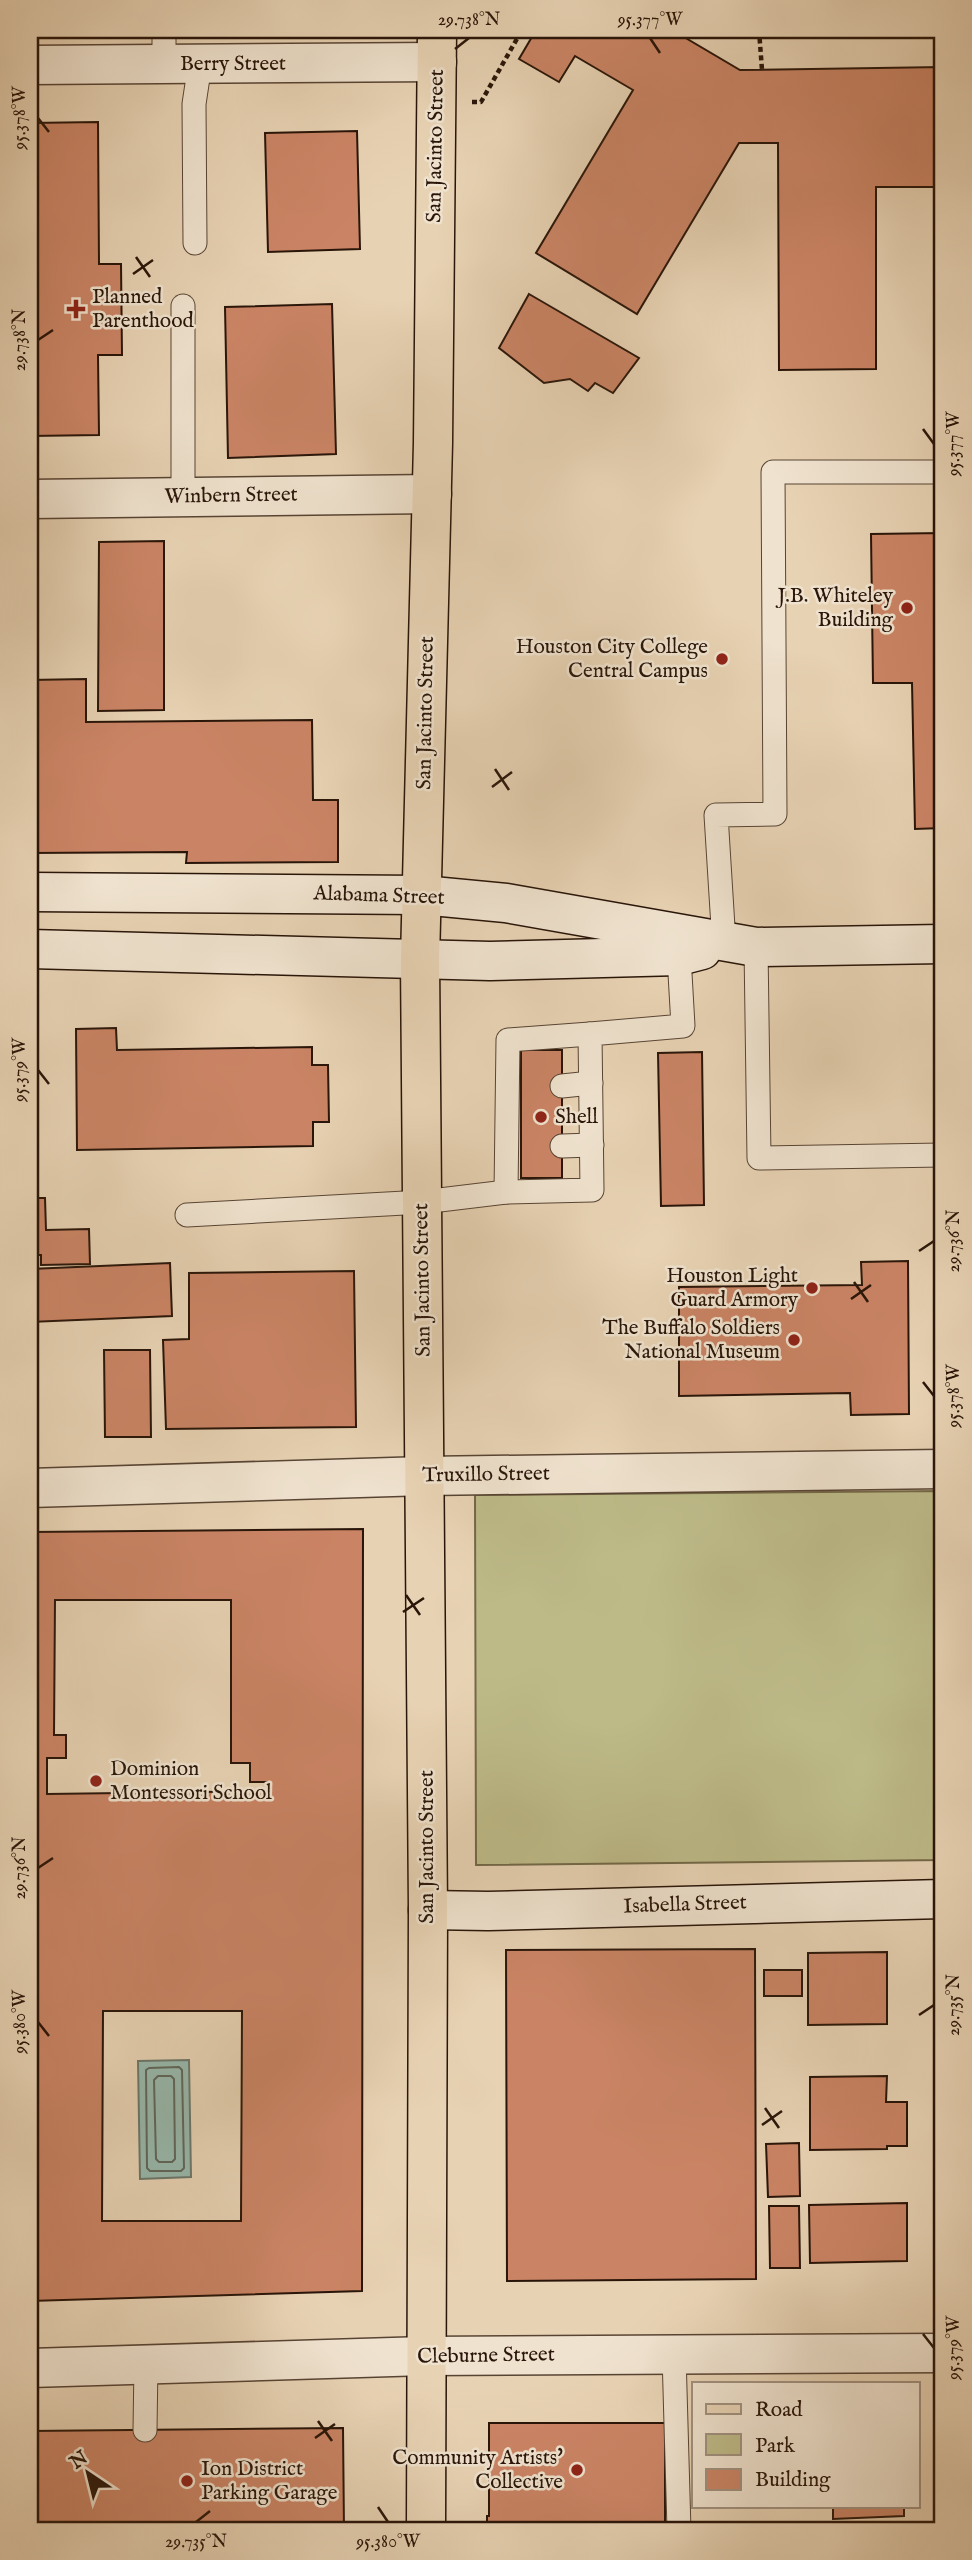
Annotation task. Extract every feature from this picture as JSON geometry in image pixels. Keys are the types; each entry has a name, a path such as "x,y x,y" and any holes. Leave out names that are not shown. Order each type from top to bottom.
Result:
{"main road":[{"name":"San Jacinto Street","path":"426,2530 428,1910 420,960 432,494 437,46"}],"street":[{"name":"Berry Street","path":"30,65 176,53 437,46"},
{"name":"Winbern Street","path":"30,499 432,494"},
{"name":"Alabama Street","path":"30,892 422,895 506,903 740,945"},
{"name":"Alabama Street","path":"30,949 490,961 679,956 740,945 942,944"},
{"name":"Truxillo Street","path":"30,1488 425,1476 942,1469"},
{"name":"Isabella Street","path":"428,1910 488,1911 942,1899"},
{"name":"Cleburne Street","path":"30,2368 425,2356 942,2353"}],"lane":[{"path":"176,53 194,104 195,243"},
{"path":"183,306 183,497"},
{"path":"942,472 773,472 775,814 716,815 740,945 759,1158 942,1155"},
{"path":"506,1192 514,1145 514,1088 508,1040 683,1026 679,956"},
{"path":"187,1215 423,1202 506,1192 593,1190 590,1034"},
{"path":"562,1086 591,1083"},
{"path":"562,1146 592,1145"},
{"path":"674,2354 679,2530"},
{"path":"145,2430 146,2364"}],"path":[{"path":"437,106 481,102 522,30"},
{"path":"759,30 762,70"}],"green space":[{"path":"942,1491 942,1860 476,1865 475,1495"}],"water":[{"path":"189,2060 191,2177 140,2179 138,2061"}],"building":[{"path":"536,30 672,30 740,70 942,67 942,187 876,187 876,369 779,370 778,143 739,143 637,314 536,253 633,90 575,56 559,82 519,59"},
{"name":"Planned Parenthood","path":"98,122 99,264 121,264 122,355 98,355 99,435 30,436 30,123"},
{"path":"357,131 360,249 268,252 265,133"},
{"path":"529,294 639,358 613,393 595,383 588,391 570,379 544,383 499,348"},
{"path":"332,304 336,454 228,458 225,307"},
{"name":"J.B. Whiteley Building","path":"942,533 942,828 915,829 912,683 873,683 871,534"},
{"path":"164,541 164,710 98,711 99,542"},
{"path":"86,679 86,722 312,720 313,800 338,800 338,862 186,863 187,852 30,853 30,680"},
{"path":"116,1028 117,1050 312,1047 312,1065 328,1065 329,1122 313,1122 313,1146 77,1150 76,1029"},
{"name":"Shell","path":"521,1050 562,1050 562,1178 521,1178"},
{"path":"702,1052 704,1205 661,1206 658,1053"},
{"path":"30,1198 45,1198 46,1230 89,1229 90,1264 41,1265 41,1255 30,1255"},
{"name":"The Buffalo Soldiers National Museum","path":"908,1261 909,1414 851,1415 850,1393 679,1396 679,1287 862,1285 861,1262"},
{"path":"170,1263 172,1316 30,1322 30,1269"},
{"path":"354,1271 356,1427 166,1429 163,1340 189,1339 189,1273"},
{"path":"104,1350 150,1350 151,1437 105,1437"},
{"path":"363,1529 362,2291 30,2301 30,1532","holes":["55,1600 231,1600 231,1763 250,1763 250,1782 269,1782 269,1791 47,1794 47,1758 66,1758 66,1735 54,1735","103,2011 242,2011 241,2221 102,2221"]},
{"path":"755,1949 756,2279 507,2281 506,1950"},
{"path":"887,1952 887,2024 808,2025 808,1953"},
{"path":"764,1970 802,1970 802,1996 764,1996"},
{"path":"887,2076 886,2102 907,2102 907,2146 887,2146 887,2149 810,2150 810,2077"},
{"path":"799,2143 800,2196 768,2197 766,2144"},
{"path":"907,2203 907,2261 810,2263 809,2205"},
{"path":"769,2206 799,2206 800,2268 770,2268"},
{"name":"Community Artists' Collective","path":"489,2423 665,2423 665,2530 487,2530"},
{"name":"Ion District Parking Garage","path":"343,2428 344,2530 30,2530 30,2431"},
{"path":"833,2508 904,2508 904,2516 833,2519"}],"place":[{"name":"Planned Parenthood","path":"76,309"},
{"name":"J.B. Whiteley Building","path":"907,608"},
{"name":"Houston City College Central Campus","path":"722,659"},
{"name":"Shell","path":"541,1117"},
{"name":"Houston Light Guard Armory","path":"812,1288"},
{"name":"The Buffalo Soldiers National Museum","path":"794,1340"},
{"name":"Dominion Montessori School","path":"96,1781"},
{"name":"Community Artists' Collective","path":"577,2470"},
{"name":"Ion District Parking Garage","path":"187,2481"}]}
